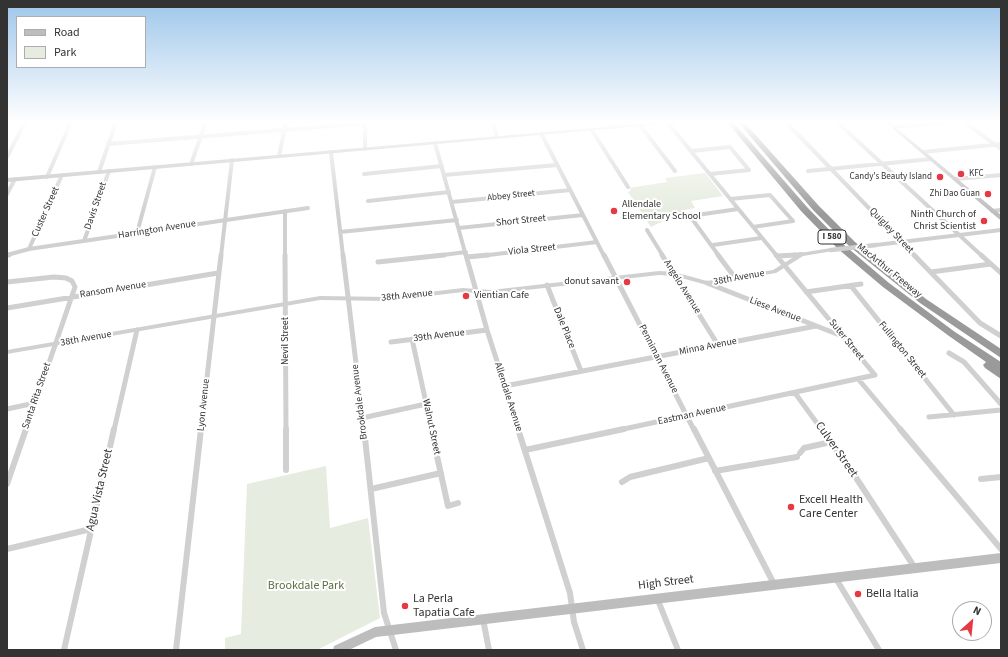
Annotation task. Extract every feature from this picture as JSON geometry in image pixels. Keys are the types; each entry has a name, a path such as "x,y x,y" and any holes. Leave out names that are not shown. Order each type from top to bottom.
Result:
{"highway":[{"name":"MacArthur Freeway","path":"756,153 804,209 840,246 886,285 952,334 1001,367"},
{"name":"MacArthur Freeway","path":"767,153 833,226 874,262 923,301 1001,354"},
{"path":"923,301 1001,348"},
{"path":"952,334 974,355 1001,375"}],"main road":[{"path":"7,180 322,153"},
{"path":"924,153 1001,218"},
{"name":"High Street","path":"338,650 375,632 656,597 1001,558"}],"street":[{"path":"47,177 58,153"},
{"name":"Davis Street","path":"99,172 105,153"},
{"path":"190,164 194,153"},
{"name":"Brookdale Avenue","path":"331,153 371,489 384,613 396,650"},
{"name":"Allendale Avenue","path":"438,153 487,330 570,593 574,622 583,650"},
{"name":"Penniman Avenue","path":"550,153 774,584"},
{"path":"606,153 628,187"},
{"path":"661,153 675,172"},
{"name":"Suter Street","path":"692,153 875,375 859,380"},
{"path":"710,174 749,170 735,153"},
{"name":"Quigley Street","path":"815,153 980,323 1001,336"},
{"path":"871,153 1001,273"},
{"path":"808,171 931,158"},
{"name":"Lyon Avenue","path":"176,650 232,160"},
{"path":"444,175 557,165"},
{"path":"364,174 442,166"},
{"path":"137,233 155,167"},
{"name":"Davis Street","path":"84,242 109,171"},
{"name":"Custer Street","path":"29,249 62,175"},
{"path":"956,179 1001,175"},
{"path":"7,194 15,179"},
{"name":"Abbey Street","path":"452,202 570,190"},
{"path":"368,200 449,192"},
{"path":"730,199 770,195 793,222 753,226"},
{"name":"Harrington Avenue","path":"7,255 29,249 308,208"},
{"path":"736,279 713,245 690,216 738,209"},
{"path":"992,211 1001,210"},
{"name":"Nevil Street","path":"285,211 286,470"},
{"name":"Short Street","path":"459,228 583,215"},
{"path":"340,232 457,220"},
{"name":"Angelo Avenue","path":"647,230 718,345"},
{"name":"38th Avenue","path":"777,256 1001,230"},
{"path":"713,245 761,238"},
{"name":"Viola Street","path":"378,262 597,242"},
{"name":"38th Avenue","path":"7,352 320,298 387,299 463,290 491,292 644,274 674,274 707,283 774,272 802,254"},
{"path":"931,272 991,264"},
{"name":"Ransom Avenue","path":"7,308 218,273"},
{"name":"Santa Rita Street","path":"7,282 54,277 66,278 72,281 75,287 9,473 7,484"},
{"name":"Liese Avenue","path":"707,283 843,336"},
{"path":"806,292 861,284"},
{"name":"Dale Place","path":"547,285 581,371"},
{"name":"Fullington Street","path":"851,286 954,415"},
{"name":"Minna Avenue","path":"505,386 816,326"},
{"name":"Agua Vista Street","path":"64,650 137,330"},
{"name":"39th Avenue","path":"391,342 487,330"},
{"name":"Walnut Street","path":"412,339 448,506 458,503"},
{"path":"948,353 964,362 1001,404"},
{"path":"859,380 1001,549"},
{"name":"Eastman Avenue","path":"525,450 859,380"},
{"name":"Culver Street","path":"796,393 916,568"},
{"path":"7,409 35,403"},
{"path":"362,418 426,404"},
{"path":"929,417 1001,410"},
{"path":"716,471 798,455 804,448 831,442"},
{"path":"622,482 630,477 709,458"},
{"path":"371,489 441,473"},
{"path":"981,479 1001,477"},
{"path":"7,549 91,529"},
{"path":"835,577 879,650"},
{"path":"656,597 678,650"},
{"path":"482,618 489,650"}],"green space":[{"path":"705,173 723,196 691,201 695,208 685,210 651,227 628,192 631,190 629,188 667,182 665,178"},
{"name":"Brookdale Park","path":"326,466 330,528 368,518 380,618 317,650 225,650 225,638 241,634 247,484"}],"place":[{"name":"KFC","path":"961,174"},
{"name":"Candy's Beauty Island","path":"940,177"},
{"name":"Zhi Dao Guan","path":"988,194"},
{"name":"Allendale Elementary School","path":"614,211"},
{"name":"Ninth Church of Christ Scientist","path":"984,221"},
{"name":"donut savant","path":"627,282"},
{"name":"Vientian Cafe","path":"466,296"},
{"name":"Excell Health Care Center","path":"791,507"},
{"name":"Bella Italia","path":"858,594"},
{"name":"La Perla Tapatia Cafe","path":"405,606"}]}
